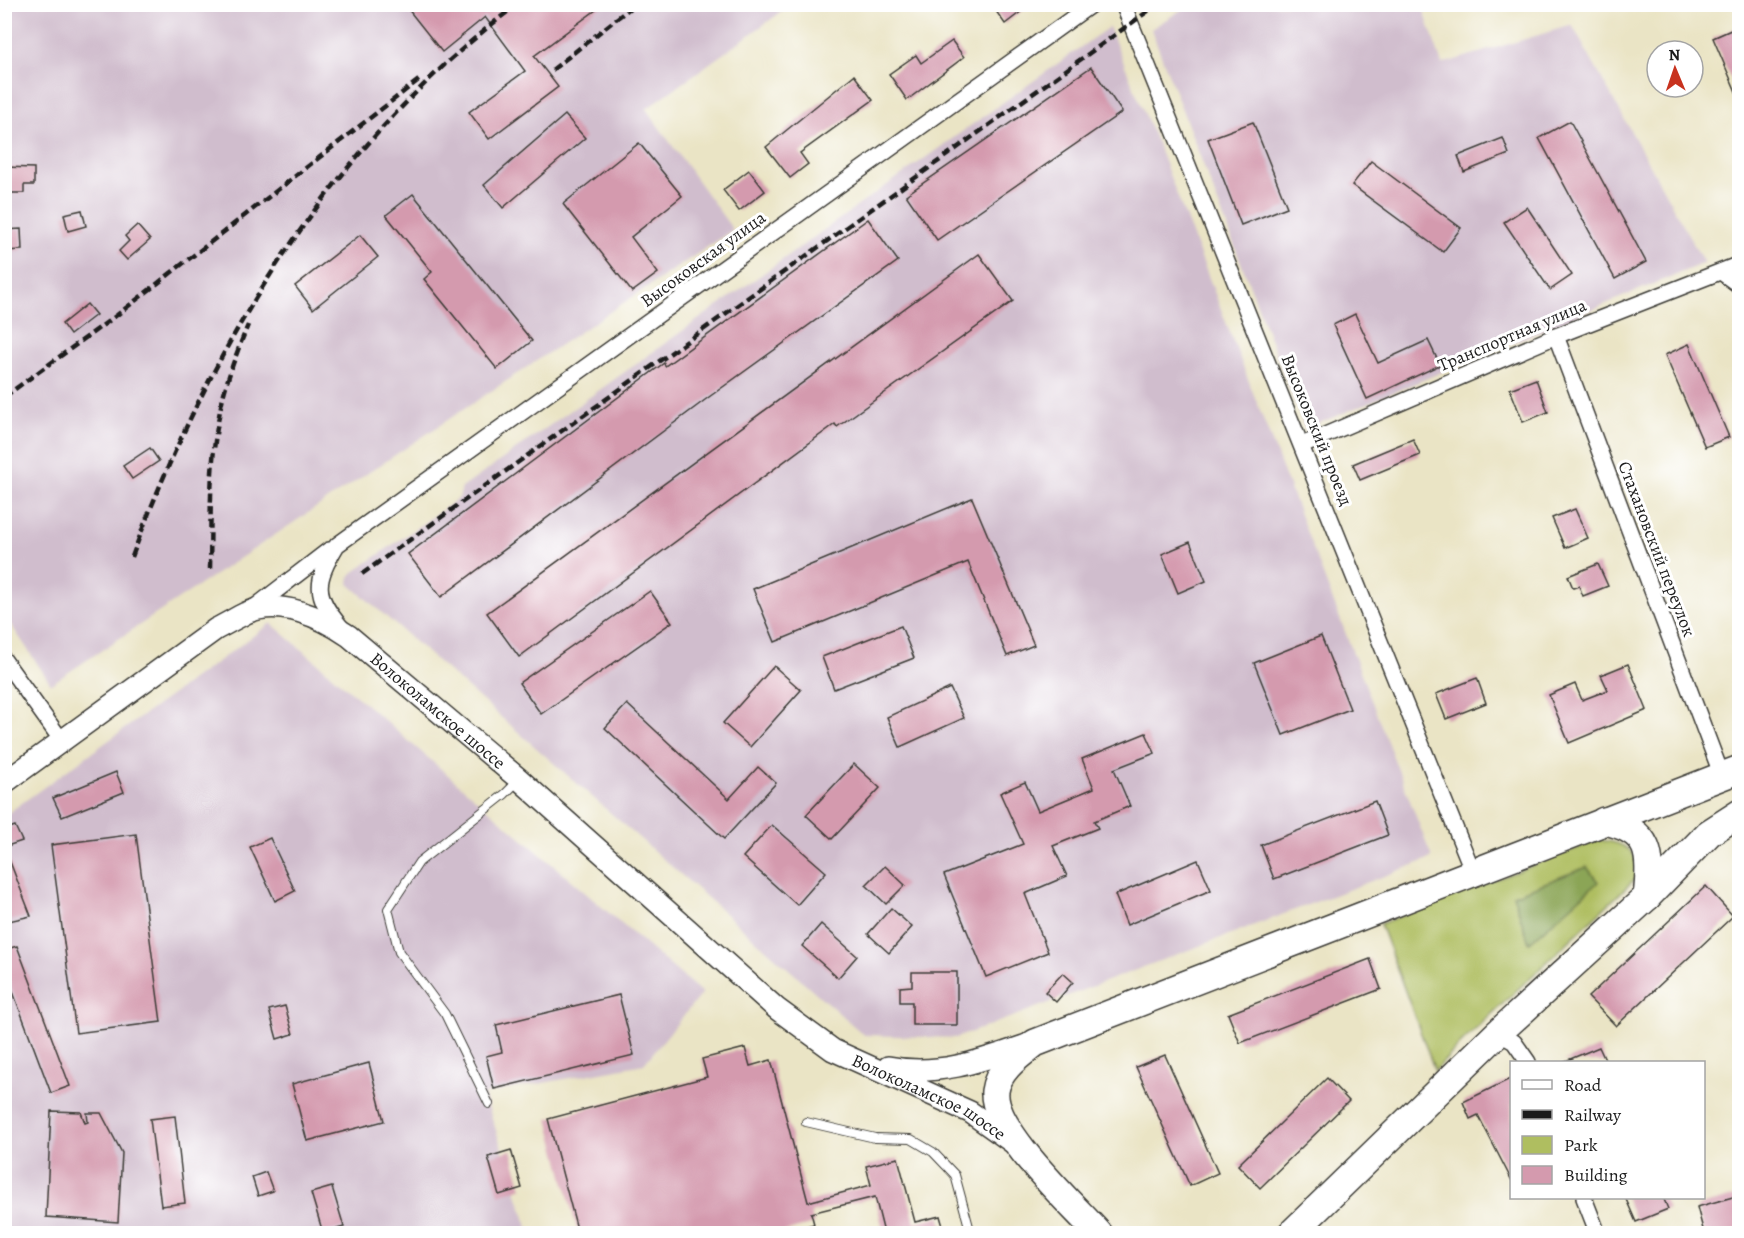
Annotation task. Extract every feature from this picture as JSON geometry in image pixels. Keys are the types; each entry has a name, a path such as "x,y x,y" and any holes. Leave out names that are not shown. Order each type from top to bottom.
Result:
{"highway":[{"path":"1099,1233 1020,1149 1000,1116 995,1091 1007,1066 1035,1042 1731,773"},
{"path":"1291,1233 1498,1033 1647,897 1709,833 1740,813"},
{"path":"1604,821 1631,829 1643,840 1649,861 1647,897"}],"street":[{"name":"Высоковская улица","path":"248,612 337,545 1092,4"},
{"name":"Высоковский проезд","path":"1123,4 1473,872"},
{"name":"Транспортная улица","path":"1302,445 1556,336 1740,264"},
{"path":"1721,272 1740,286"},
{"name":"Стахановский переулок","path":"1556,336 1731,773"},
{"name":"Высоковская улица","path":"337,545 321,572 319,588 325,608 349,636"},
{"name":"Волоколамское шоссе","path":"4,783 216,629 248,612 273,608 294,610 328,622 349,636 519,780 777,1009 833,1050 970,1113 1020,1149"},
{"path":"4,660 62,741"},
{"path":"1498,1033 1514,1042 1526,1061"},
{"name":"Волоколамское шоссе","path":"833,1050 880,1066 927,1072 947,1070 1035,1042"},
{"path":"1585,1199 1598,1233"}],"lane":[{"path":"489,1104 445,1014 399,952 388,909 419,862 506,794 519,780"},
{"path":"806,1122 875,1138 911,1139 933,1152 954,1175 971,1233"}],"shaded area":[{"path":"4,5 791,5 646,109 733,230 51,684 5,616"},
{"path":"1189,5 1422,5 1442,64 1572,25 1704,263 1305,429 1151,29"},
{"path":"1109,27 1159,148 1432,858 956,1038 864,1035 349,584 350,575 459,498 462,488"},
{"path":"271,623 702,993 644,1064 484,1094 530,1233 5,1233 4,816"}],"green space":[{"path":"1599,840 1616,843 1630,850 1636,862 1634,880 1461,1043 1435,1071 1380,924"},
{"path":"1587,867 1598,882 1529,943 1513,895"}],"building":[{"path":"404,4 604,4 534,56 558,87 489,139 469,112 525,71 485,17 442,52"},
{"path":"991,4 1031,4 1005,24"},
{"path":"1740,26 1740,101 1713,38"},
{"path":"952,41 964,57 907,100 889,74 916,55 921,63"},
{"path":"1091,67 1122,112 937,240 906,195"},
{"path":"854,75 873,100 800,153 808,164 790,178 766,147"},
{"path":"565,115 585,138 503,208 484,185"},
{"path":"1570,121 1646,262 1615,279 1539,138"},
{"path":"1253,122 1287,207 1241,225 1208,139"},
{"path":"1503,138 1509,154 1464,172 1458,156"},
{"path":"639,143 682,196 631,237 658,273 632,292 563,204"},
{"path":"1371,161 1461,228 1443,252 1352,185"},
{"path":"4,167 34,168 34,185 24,185 24,193 4,193"},
{"path":"749,170 765,191 739,211 723,190"},
{"path":"413,194 532,341 497,369 424,279 432,272 386,215"},
{"path":"1527,207 1572,275 1550,290 1504,222"},
{"path":"82,210 86,226 68,231 64,214"},
{"path":"868,219 898,261 709,397 441,597 408,554 664,363 665,366"},
{"path":"137,225 150,240 127,260 119,251 129,241 125,236"},
{"path":"21,229 22,250 4,251 4,230"},
{"path":"360,235 378,257 313,309 295,286"},
{"path":"979,254 1013,301 837,427 835,424 519,657 487,613"},
{"path":"87,304 96,315 70,335 62,324"},
{"path":"1355,314 1378,363 1428,340 1440,365 1367,399 1333,325"},
{"path":"1689,344 1729,437 1705,447 1665,355"},
{"path":"1536,379 1548,412 1523,422 1510,389"},
{"path":"1413,439 1420,455 1360,480 1353,464"},
{"path":"150,448 159,461 132,479 123,466"},
{"path":"972,498 1034,645 1007,656 968,562 775,642 753,589"},
{"path":"1575,509 1588,538 1565,548 1552,518"},
{"path":"1190,542 1206,581 1178,593 1162,554"},
{"path":"1598,564 1608,586 1583,596 1579,586 1573,588 1568,576"},
{"path":"650,591 672,622 541,714 519,683"},
{"path":"901,626 914,658 834,689 822,657"},
{"path":"1321,636 1350,709 1283,735 1254,663"},
{"path":"1628,664 1647,710 1569,743 1549,695 1575,684 1582,700 1608,690 1601,675"},
{"path":"774,666 801,690 750,747 723,723"},
{"path":"1477,678 1486,703 1446,719 1436,694"},
{"path":"950,688 964,718 900,747 887,717"},
{"path":"627,704 729,799 758,767 776,783 724,839 605,728"},
{"path":"1146,733 1155,753 1114,769 1130,806 1094,821 1098,828 1053,846 1067,876 1025,894 1048,952 986,977 944,875 1023,844 1000,793 1025,782 1038,811 1094,788 1082,759"},
{"path":"854,764 880,788 832,839 806,815"},
{"path":"116,772 124,792 62,817 53,798"},
{"path":"1375,801 1388,835 1274,879 1261,845"},
{"path":"772,825 826,872 797,905 743,857"},
{"path":"15,826 22,841 4,847 4,830"},
{"path":"136,834 161,1022 76,1033 51,845"},
{"path":"270,838 295,891 275,901 250,847"},
{"path":"5,849 31,916 9,921 4,909"},
{"path":"1198,860 1211,890 1127,925 1115,895"},
{"path":"885,866 905,885 886,904 866,885"},
{"path":"1706,886 1733,916 1616,1026 1588,997"},
{"path":"891,908 912,927 889,953 868,934"},
{"path":"821,924 857,956 838,978 802,946"},
{"path":"17,946 70,1086 51,1093 4,968 4,950"},
{"path":"1370,959 1381,989 1240,1043 1228,1014"},
{"path":"912,972 957,972 957,1025 912,1025 912,1002 900,1002 900,987 912,986"},
{"path":"1063,973 1073,982 1056,1002 1045,992"},
{"path":"619,995 634,1055 494,1089 486,1056 502,1052 496,1025"},
{"path":"285,1006 293,1034 277,1039 269,1010"},
{"path":"1599,1047 1606,1061 1565,1061"},
{"path":"745,1048 750,1066 771,1060 808,1202 871,1185 866,1166 898,1158 915,1222 940,1216 945,1233 884,1233 875,1197 811,1213 814,1224 780,1233 578,1233 548,1119 707,1077 702,1059"},
{"path":"1165,1055 1218,1173 1190,1186 1136,1067"},
{"path":"369,1063 384,1121 307,1141 292,1084"},
{"path":"1327,1078 1349,1101 1260,1188 1238,1165"},
{"path":"1510,1079 1510,1177 1478,1115 1470,1119 1463,1102"},
{"path":"51,1111 81,1112 85,1123 88,1122 87,1113 101,1113 122,1153 118,1222 46,1217"},
{"path":"175,1116 185,1203 161,1206 150,1119"},
{"path":"511,1150 522,1188 499,1195 488,1157"},
{"path":"266,1172 273,1191 258,1196 252,1177"},
{"path":"332,1187 344,1227 323,1233 311,1193"},
{"path":"1740,1195 1740,1229 1724,1233 1704,1233 1697,1207"},
{"path":"1626,1199 1664,1199 1668,1209 1636,1222"}],"railway":[{"path":"132,557 163,478 199,400 240,325 285,252 336,183 391,118 452,58 518,4"},
{"path":"552,70 635,4"},
{"path":"362,574 1158,4"},
{"path":"4,397 117,315 420,79"},
{"path":"210,569 211,496 215,440 226,385 248,325"}]}
